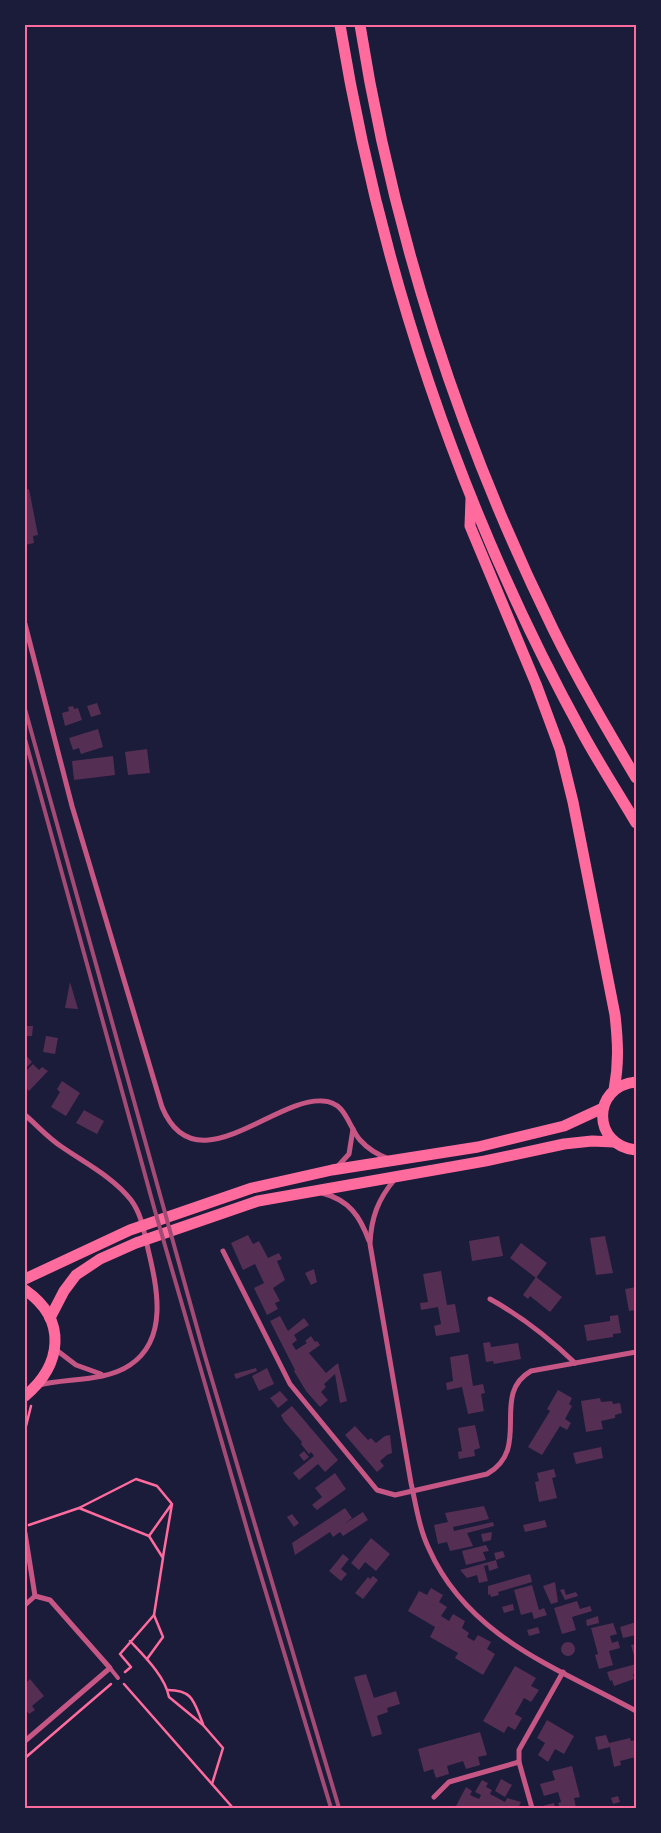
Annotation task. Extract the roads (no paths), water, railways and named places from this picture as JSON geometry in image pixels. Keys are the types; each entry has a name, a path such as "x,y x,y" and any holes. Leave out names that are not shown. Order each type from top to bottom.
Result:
{"main road":[{"path":"340,25 349,81 380,222 402,301 439,413 471,495 536,640 584,734 636,824"},
{"path":"360,25 368,76 399,217 458,405 523,566 553,631 636,778"},
{"path":"25,1279 130,1230 183,1210 252,1188 332,1170 478,1147 577,1121 603,1108 614,1090 618,1071 619,1047 616,1023 573,802 560,749 536,684 470,526 471,495"},
{"path":"614,1090 624,1084 636,1082"},
{"path":"603,1108 604,1126 614,1142 623,1148 636,1150"},
{"path":"50,1318 64,1291 76,1275 100,1259 136,1243 258,1201 311,1190 397,1177 564,1144 592,1141 614,1142"},
{"path":"25,1290 43,1306 55,1332 55,1349 51,1364 30,1399"}],"street":[{"path":"25,624 72,806 162,1107 172,1126 194,1139 216,1139 301,1105 324,1101 340,1109 366,1146 395,1161"},
{"path":"25,1114 59,1146 116,1185 130,1200 140,1216 154,1274 158,1311 152,1336 141,1356 130,1365 103,1375 57,1380 39,1385"},
{"path":"332,1170 344,1161 349,1154 353,1129"},
{"path":"370,1244 371,1225 377,1205 397,1177"},
{"path":"311,1190 336,1196 353,1208 364,1226 370,1244 418,1518 428,1548 453,1591 489,1628 563,1672 636,1711"},
{"path":"223,1251 278,1364 303,1402 377,1490 395,1495 487,1474 497,1468 504,1461 509,1451 513,1394 516,1384 522,1376 531,1371 636,1352"},
{"path":"490,1299 512,1311 555,1344 574,1363"},
{"path":"55,1349 76,1365 103,1375"},
{"path":"25,1533 35,1596"},
{"path":"25,1605 35,1596"},
{"path":"25,1741 110,1668 50,1600 35,1596"},
{"path":"532,1808 519,1762 520,1750 563,1672"},
{"path":"434,1797 449,1782 519,1762"}],"lane":[{"path":"110,1668 118,1678"}],"railway":[{"path":"25,709 204,1353 339,1808"},
{"path":"25,739 155,1211 251,1543 331,1808"}]}
